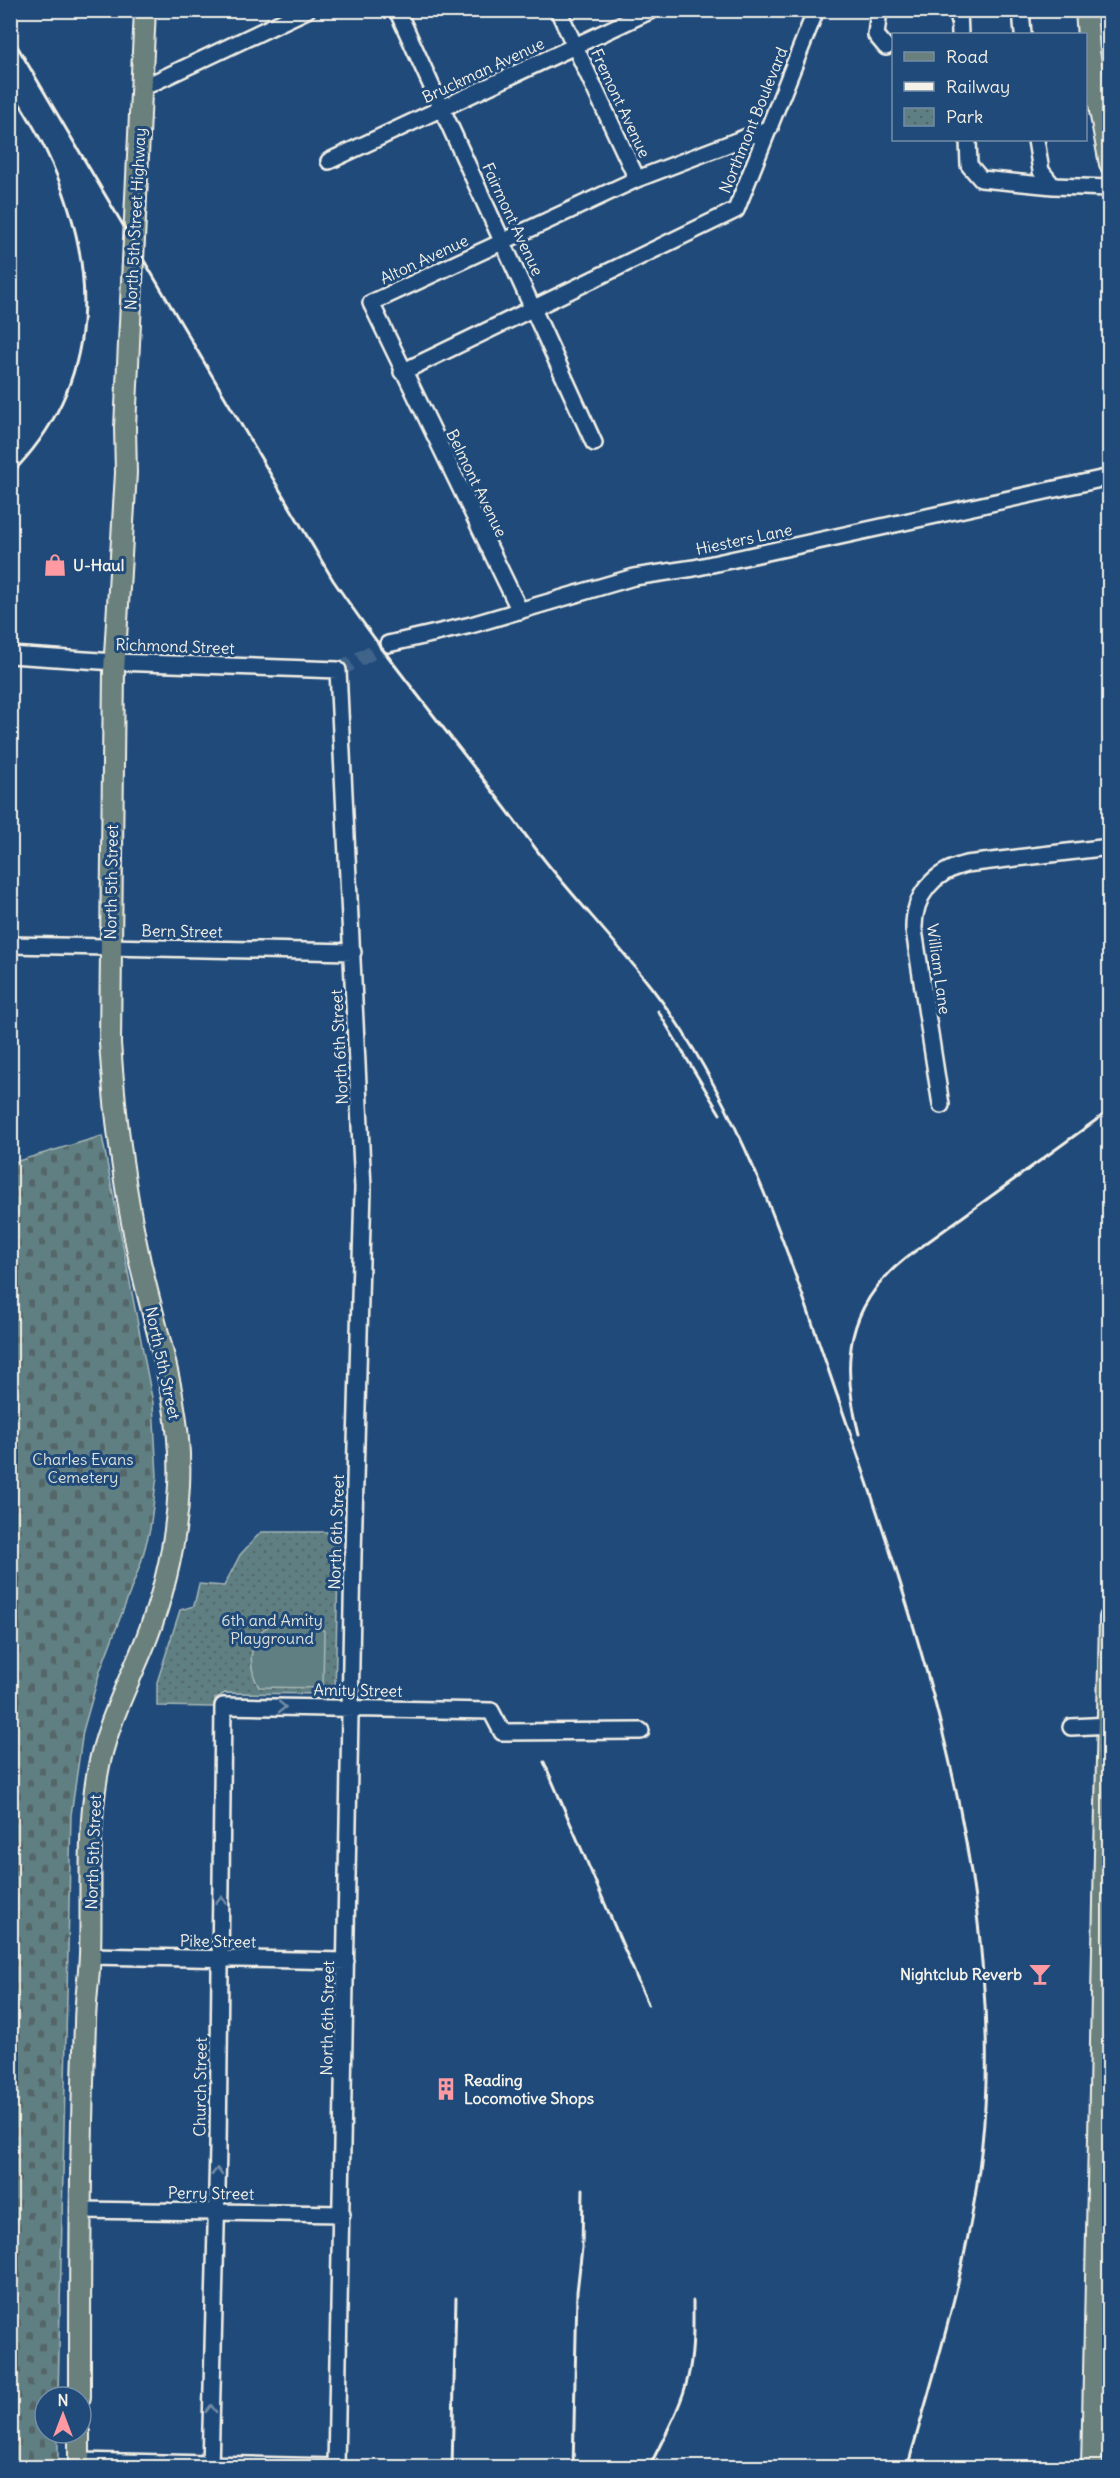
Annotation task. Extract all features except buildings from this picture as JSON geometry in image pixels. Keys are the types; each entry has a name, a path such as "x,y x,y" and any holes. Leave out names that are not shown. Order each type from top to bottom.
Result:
{"main road":[{"name":"North 5th Street Highway","path":"125,427 145,10"},
{"path":"1086,10 1089,52 1110,164"},
{"name":"North 5th Street","path":"80,2385 85,2019 90,1956 92,1826 97,1776 108,1730 146,1640 164,1584 176,1520 180,1467 174,1399 140,1262 121,1159 110,1043 115,662 126,473 125,427"},
{"path":"1092,2468 1103,2230 1110,1618"},
{"path":"79,2464 80,2445"}],"street":[{"path":"142,87 307,10"},
{"name":"Fairmont Avenue","path":"397,10 594,443"},
{"name":"Fremont Avenue","path":"558,10 637,179"},
{"name":"Bruckman Avenue","path":"329,161 652,10"},
{"name":"Northmont Boulevard","path":"534,309 736,210 816,10"},
{"path":"879,10 876,35 886,47"},
{"path":"959,10 960,33"},
{"path":"1021,10 1023,33"},
{"name":"Alton Avenue","path":"402,372 371,303 637,179 770,128"},
{"path":"968,141 969,165 981,178 1053,186 1110,188"},
{"path":"1036,141 1041,171 1053,186"},
{"path":"402,372 534,309"},
{"name":"Belmont Avenue","path":"402,372 520,611"},
{"name":"Hiesters Lane","path":"388,644 520,611 634,577 709,565 1110,477"},
{"name":"Richmond Street","path":"10,655 115,662 339,669"},
{"name":"North 6th Street","path":"336,2467 350,1708 363,1188 339,669"},
{"name":"William Lane","path":"941,1105 914,930 915,911 929,882 953,867 966,864 1110,847"},
{"name":"Bern Street","path":"10,945 353,952"},
{"name":"Amity Street","path":"223,1706 491,1711 502,1732 641,1731"},
{"name":"Church Street","path":"210,2466 223,1706"},
{"path":"1071,1727 1108,1725"},
{"name":"Pike Street","path":"90,1956 346,1961"},
{"name":"Perry Street","path":"81,2210 342,2214"},
{"path":"79,2464 336,2467"}],"green space":[{"path":"1101,11 1109,11 1109,71"},
{"name":"Charles Evans Cemetery","path":"102,1136 153,1403 157,1476 150,1529 141,1563 100,1671 83,1731 71,1815 58,2385 33,2385 33,2445 58,2445 58,2467 11,2467 11,1163"},
{"name":"6th and Amity Playground","path":"261,1532 339,1532 335,1694 225,1693 215,1699 214,1707 157,1706 157,1682 180,1610 194,1606 199,1584 224,1586 240,1555"},
{"path":"291,1619 307,1619 324,1631 323,1688 259,1687 253,1673 251,1657 255,1641 258,1635 270,1625"},
{"path":"1103,2414 1109,2414 1109,2467 1103,2467"}],"tunnel":[{"path":"338,670 388,644"}],"railway":[{"path":"10,34 333,580 390,659 539,853 634,966 683,1032 731,1118 752,1163 805,1301 894,1562 943,1732 962,1819 976,1906 984,1994 986,2082 978,2180 959,2277 935,2373 907,2468"},
{"path":"10,88 42,143 64,194 76,236 83,279 83,320 76,361 62,401 40,439 10,475"},
{"path":"658,1011 720,1114"},
{"path":"859,1434 853,1408 850,1359 853,1336 860,1315 871,1295 887,1275 907,1257 1110,1110"},
{"path":"544,1762 648,2004"},
{"path":"573,2468 577,2292 582,2248 583,2189"},
{"path":"452,2468 456,2298"},
{"path":"649,2468 685,2389 692,2349 693,2301"}],"place":[{"name":"U-Haul","path":"55,565"},
{"name":"Nightclub Reverb","path":"1040,1974"},
{"name":"Reading Locomotive Shops","path":"446,2089"}]}
